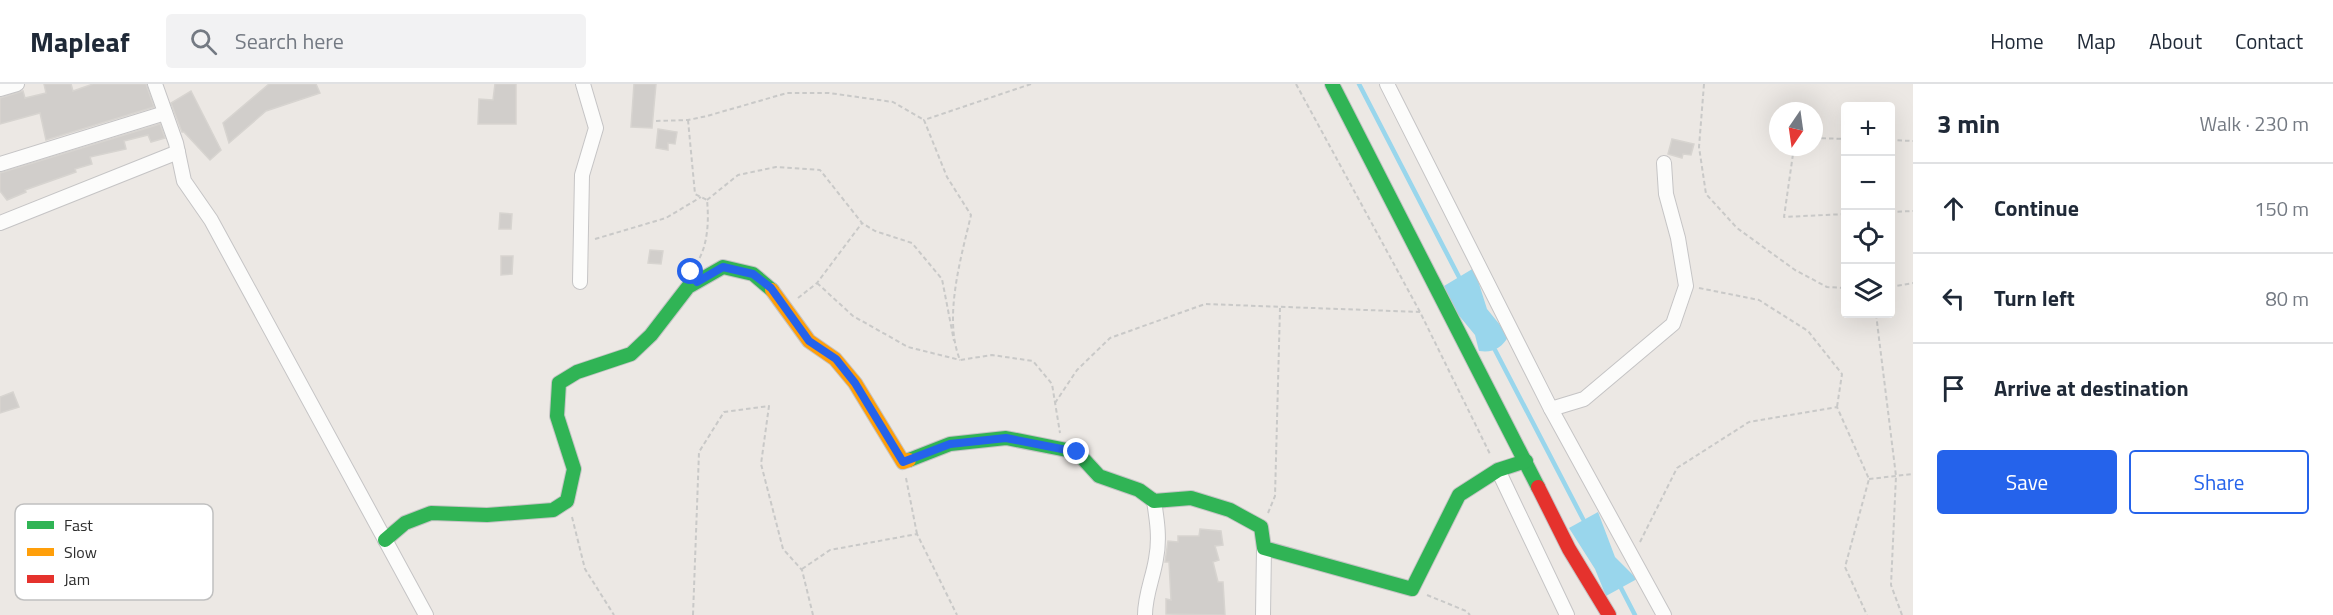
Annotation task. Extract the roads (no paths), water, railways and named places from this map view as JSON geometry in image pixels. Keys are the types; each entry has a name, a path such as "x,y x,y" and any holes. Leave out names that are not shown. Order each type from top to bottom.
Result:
{"street":[{"path":"0,89 17,84"},
{"path":"155,84 173,130 177,152 189,190 211,220 426,615"},
{"path":"580,282 582,175 596,128 583,84"},
{"path":"1332,84 1569,549 1609,615"},
{"path":"1387,84 1551,409 1664,615"},
{"path":"0,164 165,113"},
{"path":"0,223 177,152"},
{"path":"1551,409 1584,399 1642,347 1672,324 1686,286 1678,238 1666,194 1664,163"},
{"path":"385,540 405,523 431,513 487,515 553,510 567,501 573,482 574,466 559,430 554,402 559,383 577,372 631,354 651,335 688,287 723,267 753,274 771,288 784,310 809,341 836,359 855,383 903,462 950,444 1006,438 1077,452 1100,476 1139,490 1154,501 1191,498 1230,510 1261,527 1264,548 1263,615"},
{"path":"1264,548 1412,589 1459,495 1498,470 1526,461"},
{"path":"1498,470 1567,615"},
{"path":"1145,615 1145,599 1156,559 1159,537 1154,501"}],"water":[{"path":"1474,268 1487,309 1509,336 1500,347 1489,351 1479,351 1475,335 1456,312 1444,286"},
{"path":"1598,512 1615,557 1637,579 1606,596 1595,569 1569,528"}],"waterway":[{"path":"1359,84 1459,277"},
{"path":"1495,350 1583,519"},
{"path":"1620,586 1635,615"}]}
